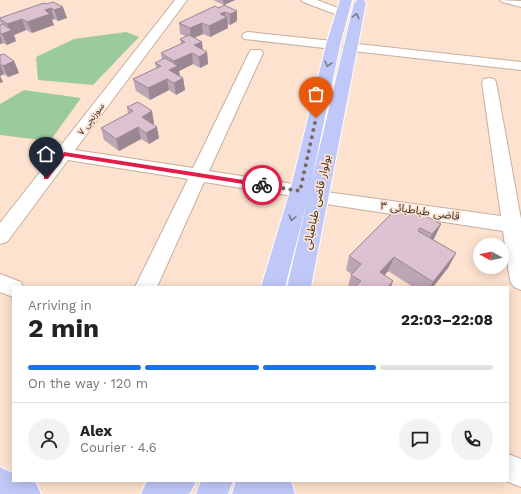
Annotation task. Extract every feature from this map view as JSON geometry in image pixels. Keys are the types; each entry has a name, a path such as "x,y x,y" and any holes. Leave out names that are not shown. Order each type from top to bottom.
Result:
{"main road":[{"name":"بولوار قاضی طباطبائی","path":"273,286 341,46 360,0"},
{"name":"بولوار قاضی طباطبائی","path":"299,286 319,196 341,46 344,7"},
{"path":"157,494 178,482"},
{"path":"212,494 216,482"},
{"path":"248,494 252,482"},
{"path":"275,482 279,494"},
{"path":"0,483 25,494"}],"street":[{"name":"سوزنچی ۷","path":"0,237 181,0"},
{"path":"307,0 344,7"},
{"path":"506,0 521,4"},
{"path":"248,36 521,66"},
{"path":"146,286 256,53"},
{"path":"489,82 516,225 521,281"},
{"path":"64,154 300,191"},
{"name":"قاضی طباطبائی ۳","path":"319,196 516,225"},
{"path":"0,283 12,288"},
{"path":"509,468 521,473"}],"green space":[{"path":"126,32 139,37 93,85 38,80 36,57 74,39"},
{"path":"24,90 81,98 50,141 0,135 0,104"}],"building":[{"path":"53,2 63,7 54,10 51,8 45,10 50,14 27,22 22,19 7,24 0,19 44,3 46,4"},
{"path":"224,5 237,11 230,14 225,12 220,14 227,17 209,26 202,23 190,28 179,23 215,6 219,8"},
{"path":"2,24 12,30 2,34 0,33 0,25"},
{"path":"189,35 202,42 194,45 207,52 199,57 192,53 174,61 161,53 185,42 180,39"},
{"path":"4,54 14,61 3,66 0,64 0,55"},
{"path":"165,58 178,66 169,70 183,78 174,83 167,79 148,88 133,79 161,66 155,63"},
{"path":"138,102 152,111 142,117 157,127 146,133 138,127 116,139 101,128 133,111 127,107"},
{"path":"411,208 441,224 432,234 420,228 418,231 456,253 433,282 394,257 380,272 393,281 389,286 356,286 361,281 351,275 361,264 349,256 396,209 405,215"}],"way so far":[{"path":"262,185 300,191 316,118"}],"route":[{"path":"46,178 64,154 262,185"}]}
